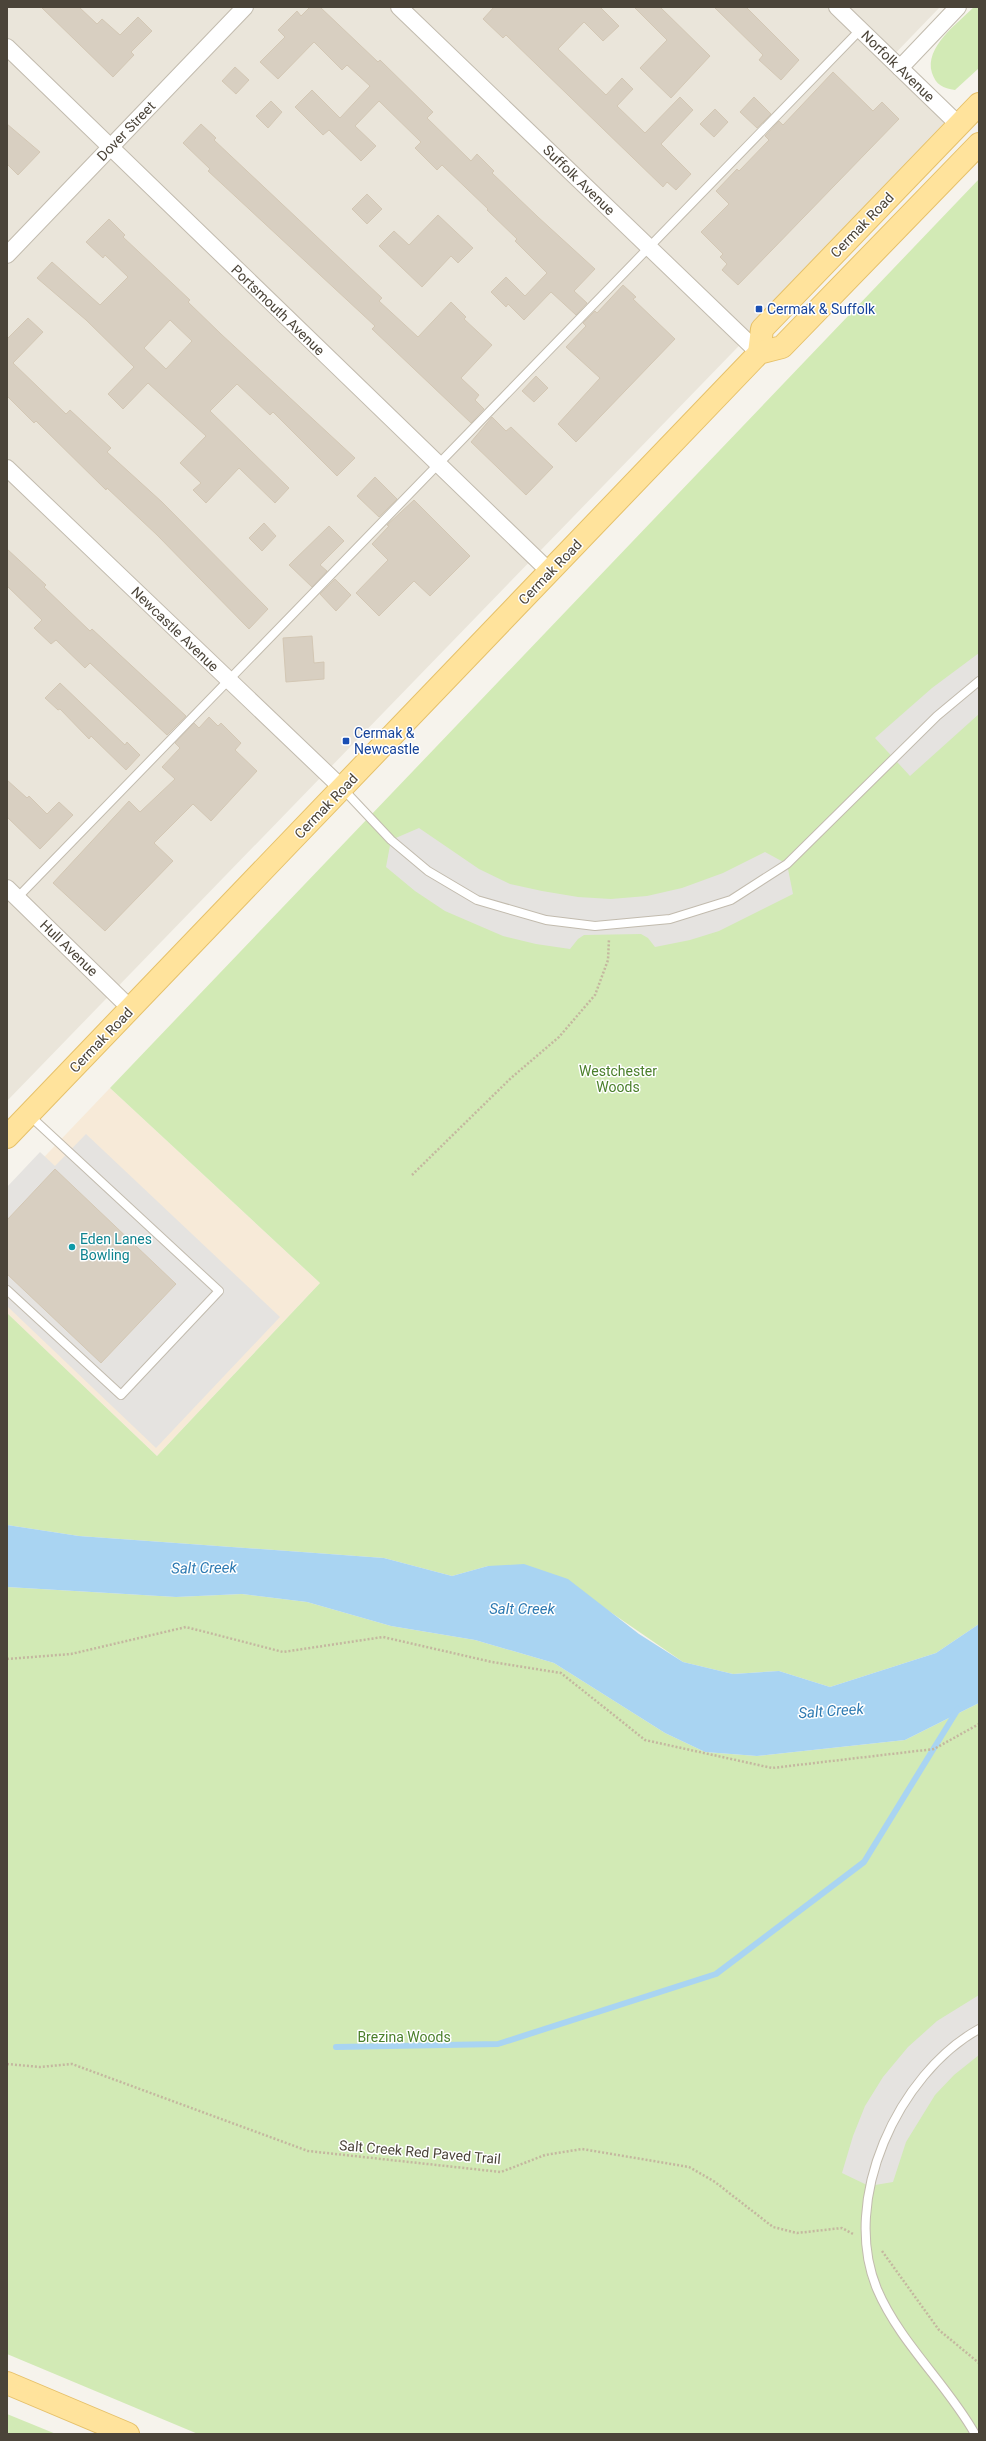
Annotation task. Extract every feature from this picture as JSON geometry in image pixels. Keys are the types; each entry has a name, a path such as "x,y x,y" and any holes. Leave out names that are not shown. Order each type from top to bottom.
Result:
{"main road":[{"name":"Cermak Road","path":"759,353 762,328 979,104"},
{"name":"Cermak Road","path":"7,1137 343,789 759,353 782,347 979,144"},
{"path":"7,2383 128,2434"}],"street":[{"name":"Dover Street","path":"7,255 245,7"},
{"name":"Suffolk Avenue","path":"399,7 759,353"},
{"name":"Norfolk Avenue","path":"837,7 959,125"},
{"path":"900,68 958,7"},
{"name":"Portsmouth Avenue","path":"7,47 550,572"},
{"name":"Newcastle Avenue","path":"7,468 343,789"},
{"name":"Hull Avenue","path":"12,893 131,1009"}],"lane":[{"path":"12,893 228,680 860,30"},
{"path":"343,789 391,840 428,871 477,900 546,920 595,926 670,919 731,900 787,864 937,716 979,681"},
{"path":"7,1290 121,1395 219,1291 29,1115"},
{"path":"975,2434 897,2325 877,2289 867,2242 869,2186 879,2153 895,2116 915,2085 943,2055 979,2029"}],"path":[{"path":"412,1175 511,1078 559,1037 595,995 608,960 610,925"},
{"path":"7,1659 71,1654 186,1627 283,1652 383,1637 492,1662 561,1673 645,1740 772,1768 934,1749 979,1724"},
{"name":"Salt Creek Red Paved Trail","path":"7,2064 40,2067 72,2064 308,2151 501,2172 545,2155 582,2149 689,2167 715,2182 773,2227 797,2233 842,2228 885,2253 939,2330 979,2363"}],"shaded area":[{"path":"7,7 940,7 885,64 950,128 7,1101"},
{"path":"979,653 979,714 910,776 875,738 932,688"},
{"path":"419,828 479,869 510,884 542,891 578,897 611,899 647,896 682,888 723,873 765,852 787,864 793,894 719,931 690,940 655,947 648,938 641,934 584,935 578,939 570,949 536,944 503,936 445,911 415,891 386,867 391,840"},
{"path":"110,1088 320,1283 157,1456 7,1313 7,1196"},
{"path":"86,1134 280,1317 156,1448 7,1306 7,1274 101,1363 176,1284 55,1169 7,1220 7,1187 40,1152 55,1166"},
{"path":"979,1995 979,2055 954,2075 935,2095 906,2142 893,2182 869,2186 842,2173 853,2136 865,2106 883,2077 908,2047 937,2021"}],"green space":[{"path":"974,7 979,7 979,68 955,90 947,88 938,83 932,73 931,63 933,54 944,36"},
{"name":"Westchester Woods","path":"979,179 979,1624 936,1653 830,1687 779,1671 733,1674 683,1662 603,1607 488,1566 452,1576 384,1558 79,1536 7,1525 7,1313 157,1456 320,1283 110,1088"},
{"name":"Brezina Woods","path":"7,1587 176,1597 242,1594 307,1602 391,1626 475,1640 554,1663 665,1733 705,1752 757,1756 905,1740 979,1703 979,2434 198,2434 7,2354"},
{"path":"7,2414 56,2434 7,2434"}],"water":[{"name":"Salt Creek","path":"7,1525 79,1536 384,1558 452,1576 488,1566 524,1564 568,1579 639,1634 683,1662 733,1674 779,1671 830,1687 936,1653 979,1624 979,1703 905,1740 757,1756 705,1752 665,1733 554,1663 475,1640 391,1626 307,1602 242,1594 176,1597 7,1587"}],"building":[{"path":"41,7 79,7 97,24 102,19 120,35 138,17 152,31 131,52 134,55 113,77"},
{"path":"310,7 320,7 378,62 380,60 433,112 427,118 471,161 477,154 494,171 492,173 595,269 574,291 587,303 576,315 551,292 524,320 508,304 506,307 491,292 506,277 525,296 547,273 515,241 517,239 487,210 488,209 442,165 437,170 415,148 421,142 379,101 355,126 376,146 361,161 329,130 323,135 295,107 312,90 340,118 370,86 347,65 342,70 314,42 278,79 260,62 285,37 278,30 297,11 301,16"},
{"path":"494,7 600,7 619,26 603,41 584,22 558,49 606,95 622,78 633,89 617,106 645,133 680,97 693,110 661,144 691,174 676,190 667,182 663,187 506,35 503,38 483,19"},
{"path":"634,7 660,7 710,56 671,98 640,68 667,40"},
{"path":"714,7 746,7 799,60 781,80 759,60 763,55"},
{"path":"235,67 249,80 236,94 222,81"},
{"path":"833,72 873,111 882,102 899,119 738,285 722,270 727,264 720,257 723,254 701,232 729,204 716,191 737,169 739,171 769,140 765,136 779,121 783,125"},
{"path":"754,97 771,114 757,128 740,112"},
{"path":"271,101 282,112 268,128 256,116"},
{"path":"715,109 728,122 714,137 700,124"},
{"path":"7,124 40,152 18,175 7,164"},
{"path":"201,124 216,138 214,140 382,298 379,301 418,337 451,302 466,317 464,319 492,345 461,378 479,395 475,400 484,409 471,423 372,329 375,326 208,171 210,169 183,143"},
{"path":"367,194 382,209 367,224 352,209"},
{"path":"438,215 473,248 458,263 451,256 422,287 379,246 394,231 409,245"},
{"path":"109,219 125,235 123,237 190,300 188,302 355,458 337,476 273,412 270,415 237,384 210,411 289,488 275,503 239,468 206,503 193,490 201,483 180,463 206,436 148,383 123,409 108,394 134,367 86,320 37,278 52,262 100,305 128,277 105,255 103,258 86,242","holes":["170,320 192,341 166,369 144,348"]},
{"path":"623,285 636,297 633,299 675,339 576,442 558,424 600,378 566,347 586,326 583,323 595,311 597,313"},
{"path":"28,318 43,332 13,363 66,414 70,410 111,448 107,452 162,502 268,609 249,629 157,535 107,488 106,490 36,421 34,423 7,396 7,339"},
{"path":"536,376 548,388 534,402 522,391"},
{"path":"492,417 506,431 511,427 553,467 526,495 471,442"},
{"path":"375,477 397,499 379,517 357,496"},
{"path":"414,500 470,556 430,596 414,581 379,616 356,593 388,560 372,544 389,526 387,525"},
{"path":"264,523 276,536 262,551 249,538"},
{"path":"329,526 344,541 320,565 327,571 312,587 289,565"},
{"path":"7,549 46,585 44,587 90,631 92,629 186,716 167,735 90,663 85,668 56,640 51,644 34,628 42,620 7,586"},
{"path":"335,579 351,595 336,611 320,594"},
{"path":"312,636 314,663 324,662 324,679 286,682 283,638"},
{"path":"60,683 125,745 127,742 140,755 126,770 91,736 89,739 60,709 58,710 45,698"},
{"path":"209,717 218,726 221,723 241,743 235,750 257,771 211,821 193,804 154,843 173,861 105,931 53,883 129,801 140,812 175,779 162,767 180,748 175,743 194,723 199,728"},
{"path":"7,780 27,798 29,796 47,814 59,802 73,815 40,849 7,817"},
{"name":"Eden Lanes Bowling","path":"55,1169 176,1284 101,1363 7,1274 7,1220"}],"waterway":[{"path":"336,2047 498,2044 716,1974 864,1862 958,1709"}],"place":[{"name":"Cermak & Suffolk","path":"759,309"},
{"name":"Cermak & Newcastle","path":"346,741"},
{"name":"Eden Lanes Bowling","path":"72,1247"}]}
